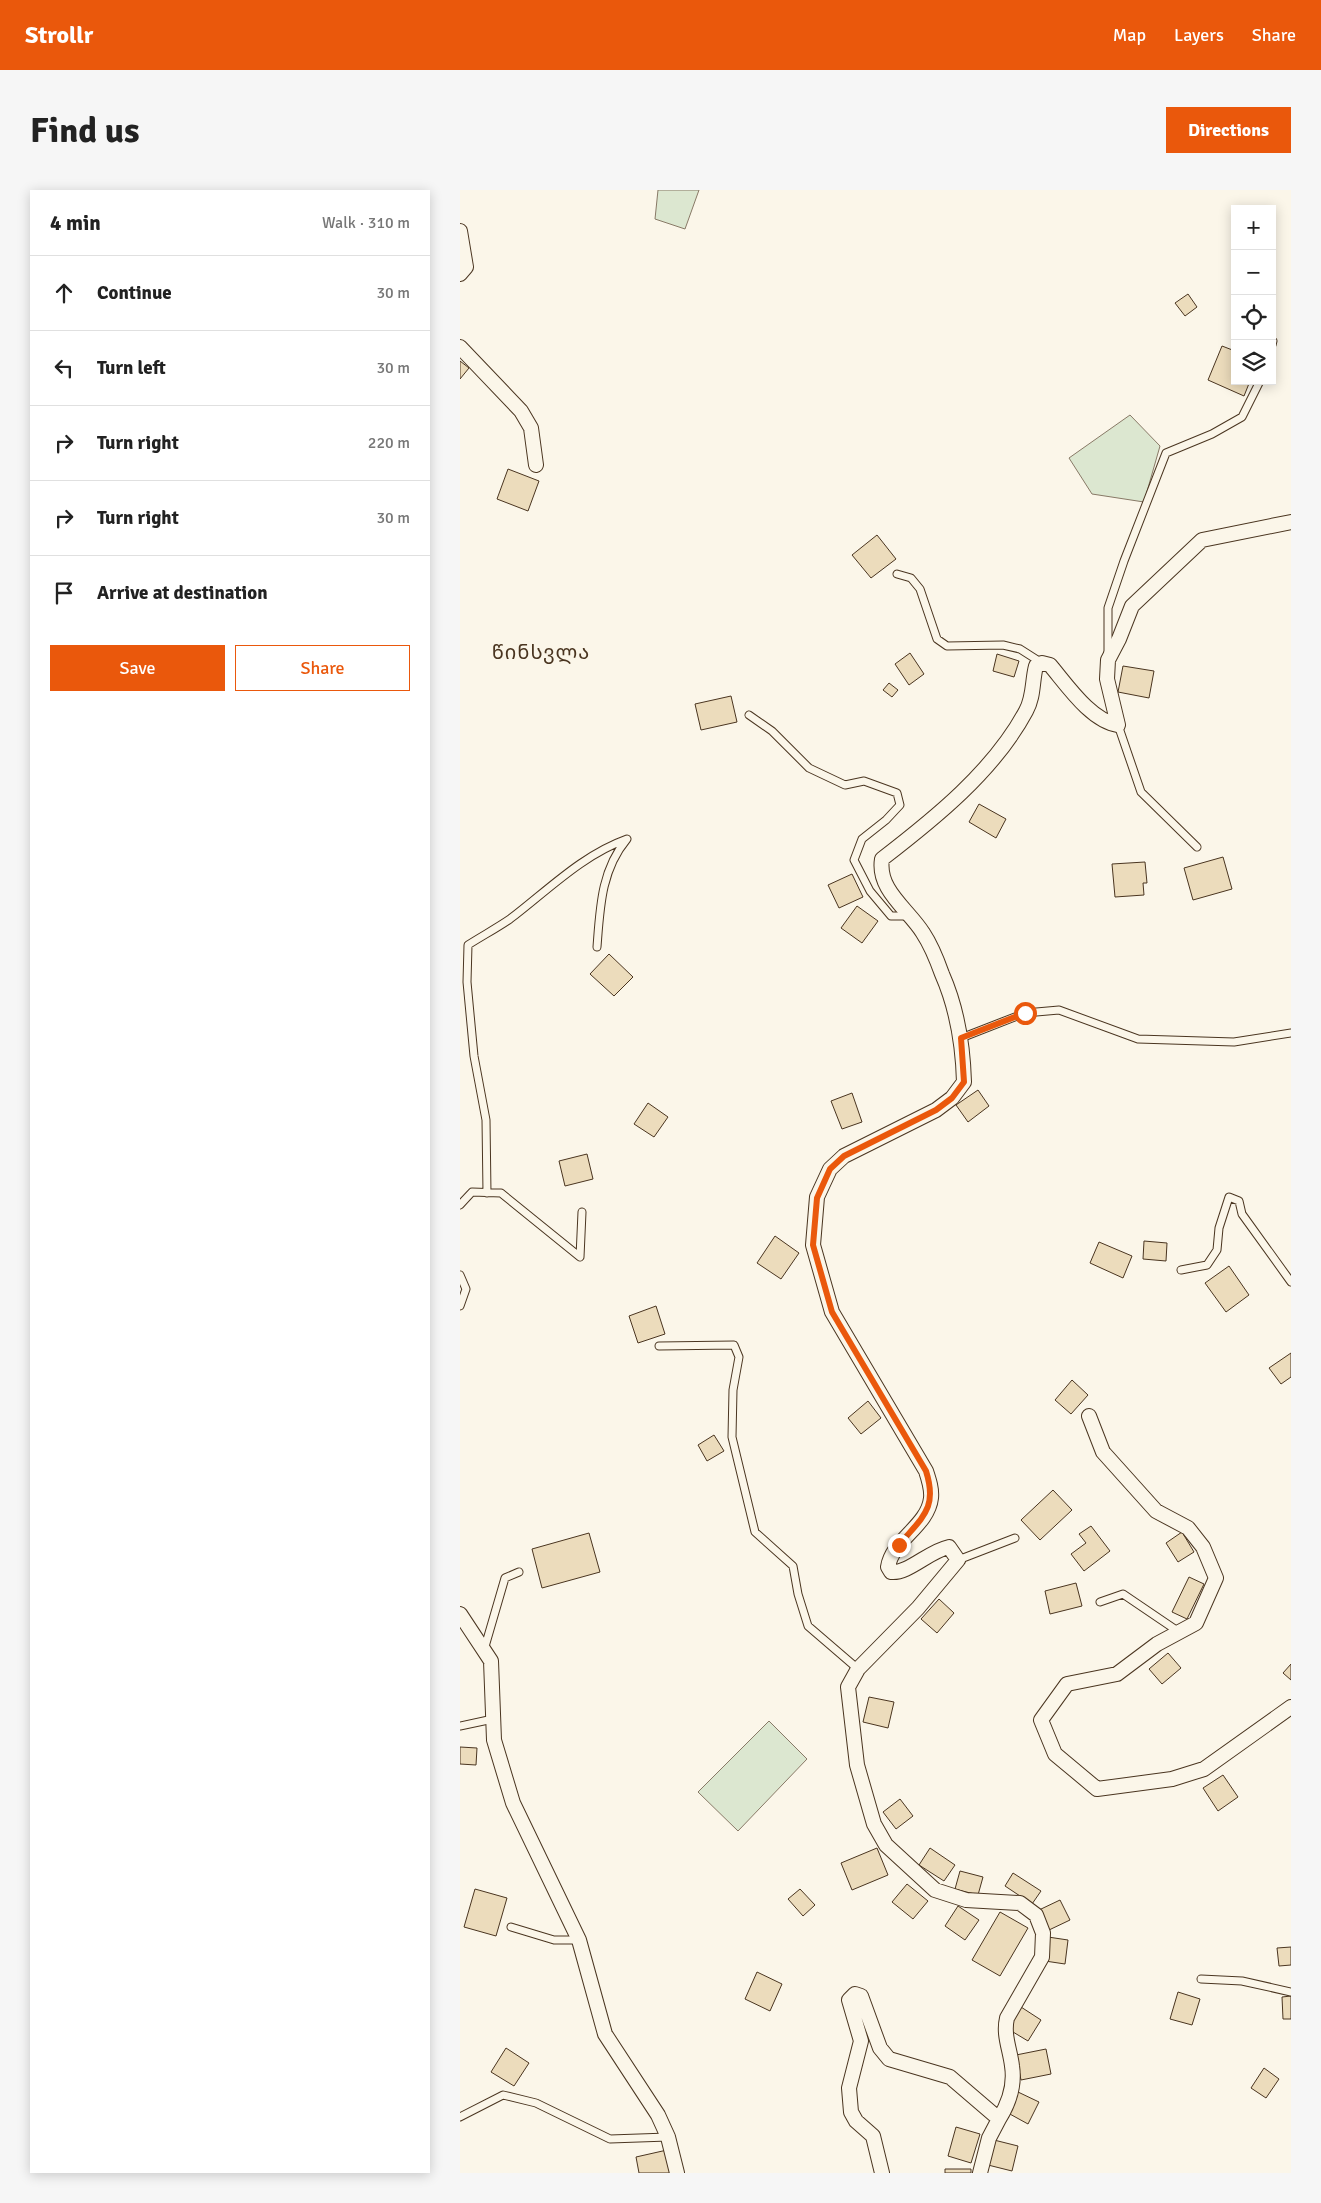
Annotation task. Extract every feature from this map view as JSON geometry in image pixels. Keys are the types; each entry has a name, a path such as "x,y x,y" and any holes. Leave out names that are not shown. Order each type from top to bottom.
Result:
{"street":[{"path":"460,230 466,267 460,274"},
{"path":"460,347 522,411 531,428 536,465"},
{"path":"980,2173 990,2138 1012,2094 1012,2068 1005,2030 1007,2018 1042,1957 1043,1933 1036,1915 1020,1903 966,1900 935,1890 886,1846 874,1824 857,1765 848,1687 858,1669 918,1608 958,1560 949,1547 928,1554 898,1573 891,1572 888,1567 889,1558 923,1517 931,1500 932,1488 926,1471 832,1312 813,1245 817,1198 830,1169 844,1156 936,1110 952,1098 964,1082 961,1038 943,976 923,932 893,897 880,872 882,859 937,815 973,781 1007,741 1027,710 1033,691 1036,666 1042,663 1050,664 1093,713 1108,724 1118,725 1107,679 1108,660 1119,640 1132,606 1202,540 1291,522"},
{"path":"1089,1416 1103,1452 1156,1511 1188,1528 1203,1547 1216,1578 1196,1623 1157,1644 1117,1674 1067,1684 1041,1720 1055,1754 1097,1789 1172,1779 1204,1769 1291,1707"},
{"path":"460,1614 491,1661 494,1740 513,1803 579,1940 605,2034 658,2115 668,2137 677,2173"},
{"path":"882,2173 873,2136 856,2122 851,2112 849,2088 861,2041 849,2000 855,1994 861,1996 880,2048 889,2059 950,2077 999,2119"}],"lane":[{"path":"1108,660 1108,608 1166,454 1212,434 1242,417 1258,385"},
{"path":"897,574 911,578 920,589 937,639 947,646 1003,645 1020,649 1042,663"},
{"path":"749,714 772,731 809,768 845,784 864,781 897,793 900,804 886,820 862,838 854,860 870,891 891,916 909,916"},
{"path":"1118,725 1141,792 1197,847"},
{"path":"487,1193 486,1120 474,1056 467,982 468,945 509,920 560,878 612,844 626,839 617,851 601,892 597,946"},
{"path":"961,1038 1025,1013 1059,1010 1138,1039 1234,1042 1291,1034"},
{"path":"460,1205 472,1192 501,1193 580,1257 582,1212"},
{"path":"1181,1270 1207,1265 1217,1250 1219,1228 1229,1197 1239,1201 1242,1214 1291,1282"},
{"path":"460,1275 466,1289 460,1306"},
{"path":"658,1346 734,1345 739,1357 733,1390 732,1437 755,1532 793,1566 798,1594 808,1626 858,1669"},
{"path":"958,1560 1015,1538"},
{"path":"484,1650 505,1578 519,1572"},
{"path":"1100,1602 1123,1594 1179,1632"},
{"path":"460,1726 493,1719"},
{"path":"511,1927 554,1940 579,1940"},
{"path":"1201,1979 1242,1981 1291,1992"},
{"path":"460,2117 503,2095 536,2103 610,2139 668,2137"}],"green space":[{"path":"658,190 699,190 685,229 655,219"},
{"path":"1130,415 1160,446 1144,502 1092,494 1069,458"},
{"path":"769,1721 807,1759 738,1831 698,1792"}],"building":[{"path":"1188,294 1197,307 1185,316 1175,303"},
{"path":"1222,346 1231,349 1231,385 1248,385 1244,396 1208,380"},
{"path":"460,361 469,368 460,379"},
{"path":"508,469 539,481 528,511 497,499"},
{"path":"877,535 896,559 871,578 852,555"},
{"path":"910,653 924,674 909,685 895,664"},
{"path":"997,654 1019,661 1014,677 993,671"},
{"path":"1123,666 1154,671 1149,698 1118,692"},
{"path":"889,683 898,690 892,697 883,690"},
{"path":"731,696 737,722 701,730 695,704"},
{"path":"979,804 1006,819 996,838 969,822"},
{"path":"1223,857 1232,889 1193,900 1184,868"},
{"path":"1145,862 1147,883 1143,883 1144,895 1115,897 1112,864"},
{"path":"852,874 863,897 839,908 828,885"},
{"path":"857,906 878,921 862,943 841,928"},
{"path":"609,954 633,977 614,996 590,974"},
{"path":"978,1090 989,1106 968,1122 956,1105"},
{"path":"852,1093 862,1122 842,1129 831,1101"},
{"path":"648,1103 668,1117 654,1137 634,1124"},
{"path":"587,1154 593,1179 565,1186 559,1161"},
{"path":"775,1236 799,1253 781,1279 757,1263"},
{"path":"1144,1241 1167,1243 1166,1261 1143,1259"},
{"path":"1099,1242 1132,1256 1123,1278 1090,1263"},
{"path":"1229,1266 1249,1295 1226,1312 1205,1283"},
{"path":"656,1306 665,1334 638,1343 629,1316"},
{"path":"1291,1353 1291,1377 1281,1384 1269,1368"},
{"path":"1072,1380 1088,1395 1071,1414 1055,1400"},
{"path":"868,1401 881,1418 861,1434 848,1418"},
{"path":"714,1435 724,1451 707,1461 698,1445"},
{"path":"1053,1490 1072,1510 1040,1540 1021,1520"},
{"path":"1091,1526 1110,1551 1084,1571 1071,1554 1086,1543 1079,1534"},
{"path":"1182,1532 1194,1552 1178,1562 1166,1543"},
{"path":"589,1533 600,1572 542,1588 532,1549"},
{"path":"1189,1577 1204,1584 1187,1619 1172,1612"},
{"path":"1076,1583 1082,1606 1050,1614 1045,1591"},
{"path":"939,1599 954,1613 937,1633 921,1619"},
{"path":"1168,1653 1181,1668 1162,1684 1149,1669"},
{"path":"1291,1664 1291,1680 1283,1673"},
{"path":"869,1697 894,1702 888,1728 863,1722"},
{"path":"460,1747 477,1748 476,1765 460,1764"},
{"path":"1223,1775 1238,1797 1218,1811 1203,1788"},
{"path":"900,1799 913,1816 896,1829 883,1812"},
{"path":"877,1848 888,1875 852,1890 841,1863"},
{"path":"930,1848 955,1865 944,1881 919,1865"},
{"path":"960,1871 983,1877 978,1895 955,1889"},
{"path":"1013,1873 1041,1891 1032,1904 1005,1886"},
{"path":"907,1884 928,1901 913,1919 892,1902"},
{"path":"475,1889 507,1898 496,1936 464,1927"},
{"path":"800,1889 815,1905 803,1916 788,1899"},
{"path":"1060,1900 1070,1920 1049,1930 1039,1910"},
{"path":"958,1906 979,1920 965,1940 945,1926"},
{"path":"1000,1912 1028,1928 1000,1976 972,1960"},
{"path":"1048,1937 1068,1940 1065,1964 1045,1961"},
{"path":"1291,1947 1291,1965 1279,1966 1277,1948"},
{"path":"757,1972 782,1984 770,2011 745,1999"},
{"path":"1178,1992 1200,1999 1192,2025 1170,2019"},
{"path":"1291,1996 1291,2019 1283,2019 1282,1997"},
{"path":"1021,2007 1041,2020 1028,2041 1008,2029"},
{"path":"506,2048 529,2063 514,2086 491,2072"},
{"path":"1046,2049 1051,2074 1021,2080 1016,2055"},
{"path":"1264,2068 1279,2079 1266,2098 1251,2088"},
{"path":"1018,2092 1039,2102 1028,2124 1008,2113"},
{"path":"956,2127 980,2134 971,2163 948,2156"},
{"path":"994,2140 1018,2146 1012,2171 988,2165"},
{"path":"667,2150 672,2173 639,2173 636,2157"},
{"path":"945,2169 971,2169 971,2173 945,2173"}],"district":[{"name":"წინსვლა","path":"541,652"}],"route":[{"path":"899,1545 923,1517 931,1500 932,1488 926,1471 832,1312 813,1245 817,1198 830,1169 844,1156 936,1110 952,1098 964,1082 961,1038 1025,1013"}]}
